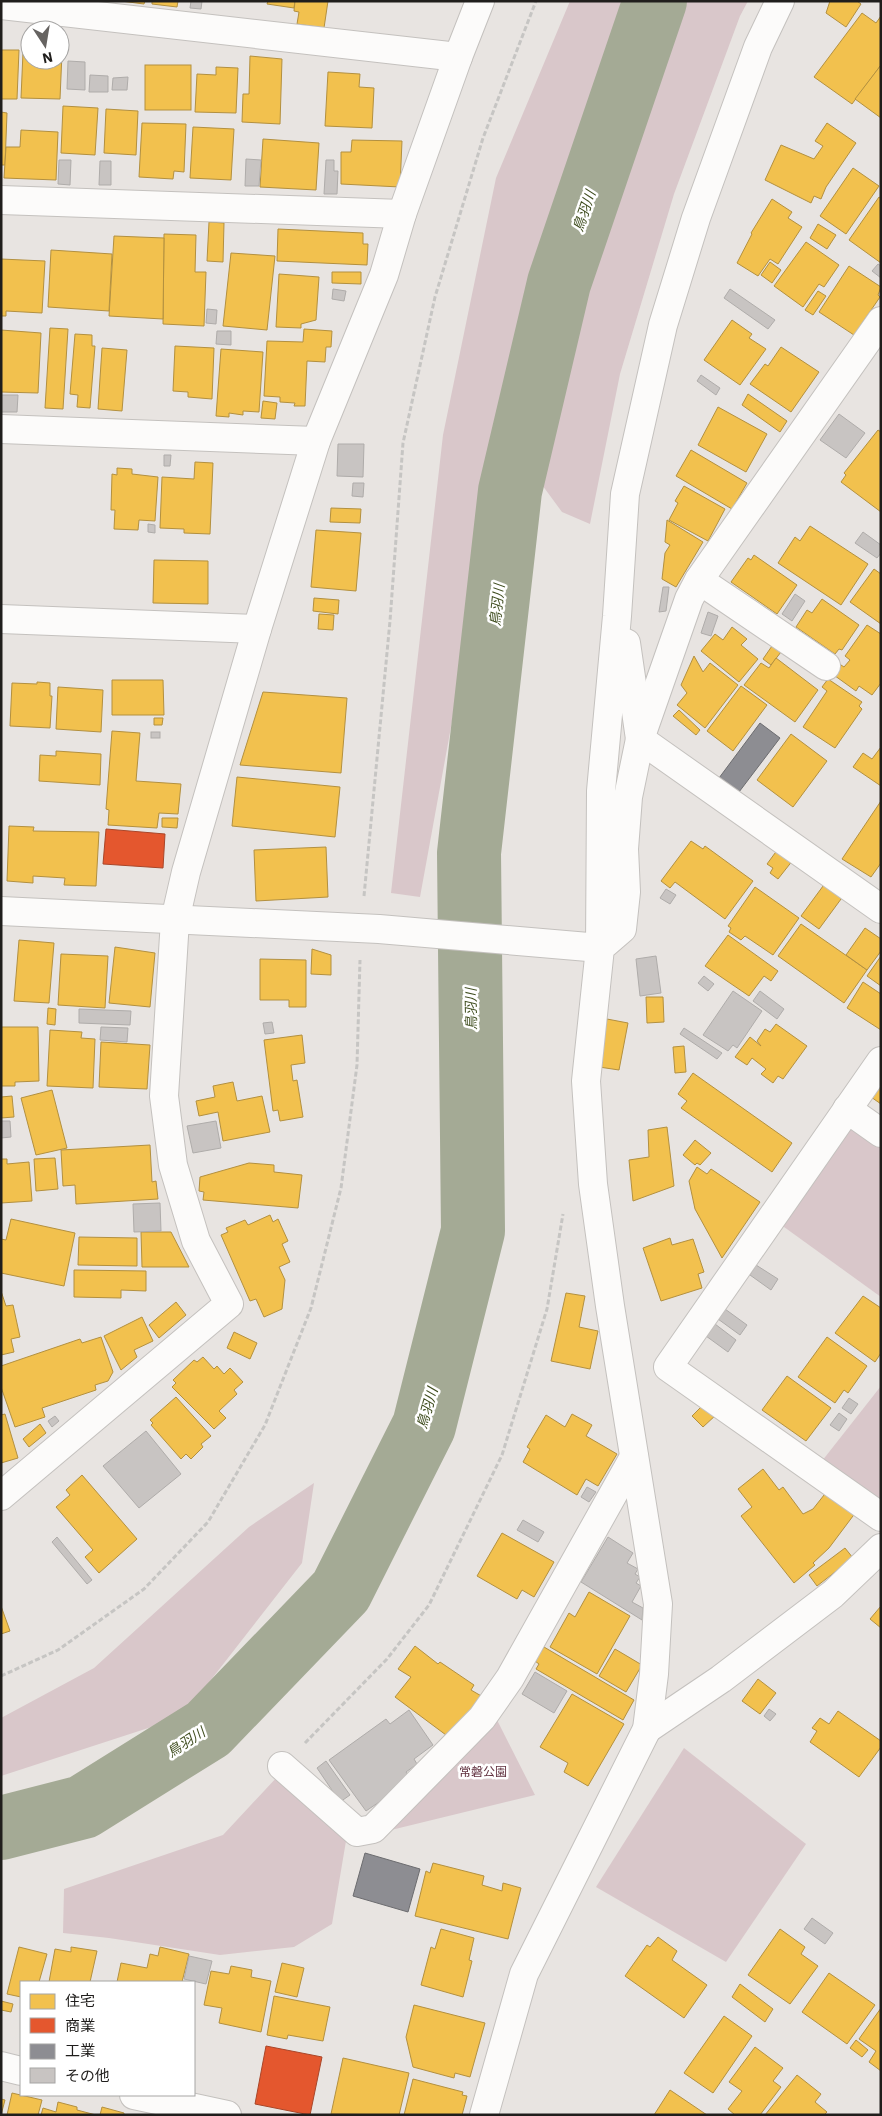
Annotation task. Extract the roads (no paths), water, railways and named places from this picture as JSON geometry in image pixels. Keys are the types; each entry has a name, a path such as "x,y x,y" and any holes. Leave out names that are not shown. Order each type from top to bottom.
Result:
{"street":[{"path":"1,1496 229,1304 196,1241 173,1165 164,1096 175,920 186,872 257,629 316,441 384,275 402,214 458,56 480,1"},
{"path":"484,2115 524,1974 647,1729 654,1674 658,1604 593,1184 586,1080 601,791 617,616 625,494 663,325 696,218 758,47 780,1"},
{"path":"1,5 458,56"},
{"path":"1,200 402,214"},
{"path":"1,911 370,928 594,947 622,929 626,892 624,849 628,797 640,739 689,599 699,580 881,321"},
{"path":"1,429 316,441"},
{"path":"699,580 826,666"},
{"path":"617,616 625,637 640,739 881,909"},
{"path":"1,619 257,629"},
{"path":"881,1061 668,1367 881,1517"},
{"path":"847,1109 881,1132"},
{"path":"282,1766 357,1832 374,1829 482,1718 505,1686 634,1457"},
{"path":"647,1729 721,1679 833,1594 881,1548"},
{"path":"1,2066 20,2071"},
{"path":"139,2096 227,2115"}],"waterway":[{"name":"鳥羽川","path":"1,1828 83,1807 208,1729 341,1591 424,1426 473,1231 469,853 510,491 559,283 655,1"}],"park label":[{"name":"常磐公園","path":"483,1772"}]}
